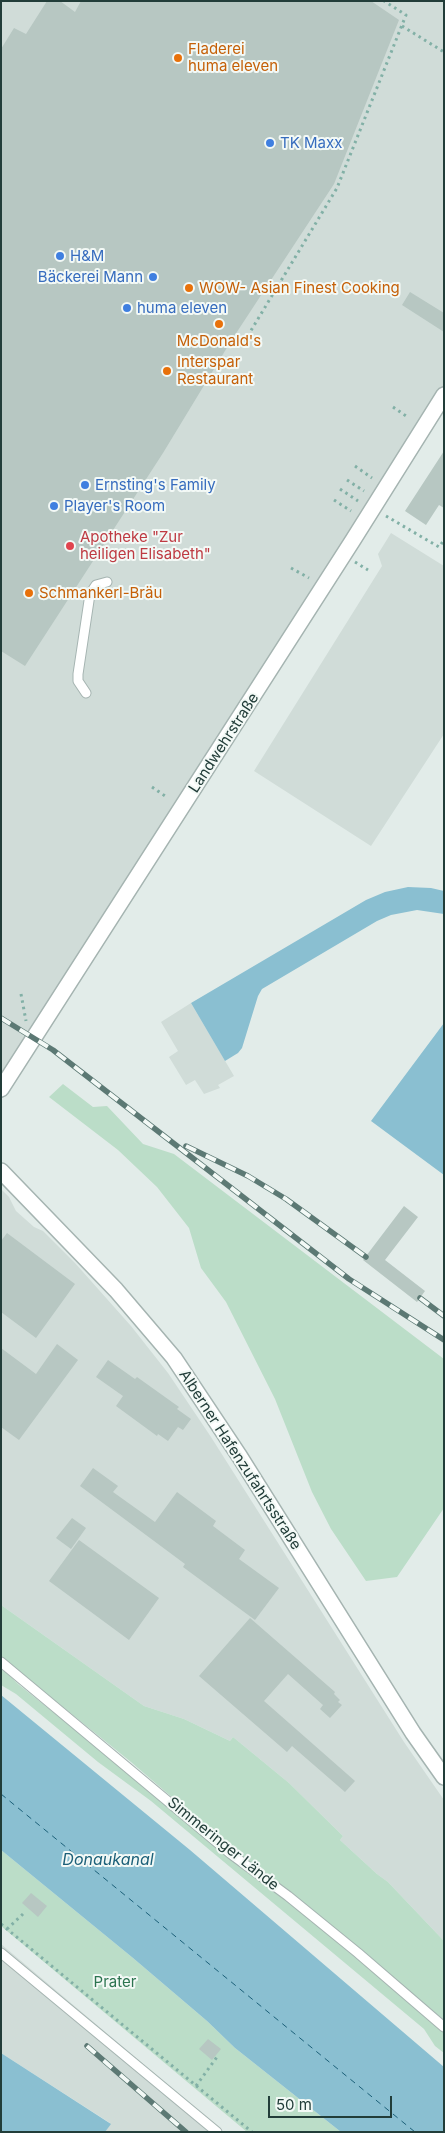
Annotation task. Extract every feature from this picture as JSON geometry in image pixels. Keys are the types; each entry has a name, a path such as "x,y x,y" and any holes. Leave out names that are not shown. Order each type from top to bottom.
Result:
{"street":[{"name":"Landwehrstraße","path":"1,1089 444,395"},
{"name":"Alberner Hafenzufahrtsstraße","path":"1,1171 116,1290 174,1358 240,1457 413,1733 444,1777"}],"lane":[{"path":"86,693 78,681 78,674 90,594 96,585 107,582"},
{"name":"Simmeringer Lände","path":"1,1662 231,1854 288,1896 358,1952 444,2027"},
{"path":"1,1952 217,2132"}],"path":[{"path":"241,347 337,188 406,15 384,1"},
{"path":"402,26 444,52"},
{"path":"393,407 409,418"},
{"path":"355,466 372,478"},
{"path":"347,480 364,491"},
{"path":"340,490 358,501"},
{"path":"334,500 351,512"},
{"path":"385,516 439,547 444,540"},
{"path":"291,568 309,578"},
{"path":"152,787 168,798"},
{"path":"21,994 27,1024"},
{"path":"7,1929 23,1914"},
{"path":"1,1924 252,2132"},
{"path":"196,2086 217,2057"}],"shaded area":[{"path":"1,1 444,1 444,394 1,1089"},
{"path":"391,533 444,566 444,734 371,846 254,771 382,566 378,554"},
{"path":"191,1003 234,1076 218,1085 220,1088 204,1094 195,1080 186,1085 169,1057 178,1051 161,1022"},
{"path":"1,1189 9,1197 16,1211 34,1227 43,1231 75,1263 131,1326 168,1373 211,1437 404,1742 444,1800 444,1941 388,1882 340,1840 343,1836 289,1783 233,1737 230,1741 184,1719 144,1706 1,1605"},
{"path":"1,1944 224,2132 105,2132 110,2123 1,2053"}],"green space":[{"path":"63,1084 93,1107 107,1106 143,1144 174,1154 444,1359 444,1508 397,1577 366,1581 331,1529 312,1492 275,1399 226,1302 201,1268 189,1228 157,1187 118,1150 49,1097"},
{"path":"1,1605 144,1706 184,1719 230,1741 233,1737 289,1783 343,1836 340,1840 388,1882 444,1941 444,2020 308,1906 239,1855 131,1762 1,1657"},
{"path":"1,1667 18,1684 316,1923 444,2032 444,2053 435,2046 424,2029 151,1801 98,1762 16,1694 1,1685"},
{"name":"Prater","path":"1,1850 133,1958 207,2021 235,2048 341,2132 247,2132 1,1926"}],"water":[{"path":"408,887 431,888 444,891 444,914 417,910 391,915 377,921 262,989 258,996 242,1048 238,1053 225,1061 191,1003 366,900 385,892"},
{"path":"444,1023 444,1175 371,1121"},
{"name":"Donaukanal","path":"1,1695 190,1850 444,2067 444,2132 341,2132 235,2048 207,2021 133,1958 1,1850"},
{"path":"1,2053 111,2124 105,2132 1,2132"}],"building":[{"name":"huma eleven","path":"47,1 60,1 75,12 81,1 371,1 399,20 334,184 231,341 163,453 25,666 1,651 1,49 14,28 26,34"},
{"path":"410,292 444,313 444,332 402,305"},
{"path":"444,451 444,508 439,505 426,525 405,511"},
{"path":"404,1206 418,1217 385,1260 425,1291 417,1302 363,1260"},
{"path":"7,1233 75,1284 36,1338 1,1312 1,1241"},
{"path":"57,1344 78,1360 19,1440 1,1427 1,1348 36,1374"},
{"path":"108,1360 135,1379 137,1377 179,1407 177,1409 191,1419 183,1430 178,1427 168,1441 158,1434 157,1436 116,1406 123,1396 96,1377"},
{"path":"93,1468 118,1486 113,1492 155,1522 177,1492 216,1521 213,1526 245,1550 239,1559 279,1588 255,1620 183,1567 185,1564 80,1486"},
{"path":"72,1518 86,1528 71,1549 56,1538"},
{"path":"79,1540 159,1598 129,1640 49,1581"},
{"path":"250,1618 335,1692 334,1694 340,1700 338,1702 342,1705 330,1718 320,1709 323,1705 288,1674 264,1701 355,1781 345,1792 292,1746 287,1752 199,1676"},
{"path":"31,1893 47,1906 38,1917 22,1903"},
{"path":"208,2039 221,2049 212,2060 199,2049"}],"ferry route":[{"path":"1,1794 415,2132"}],"railway":[{"path":"1,1018 53,1050 349,1279 444,1340"},
{"path":"186,1146 248,1176 286,1199 366,1257"},
{"path":"420,1298 444,1316"},
{"path":"87,2046 186,2132"}],"place":[{"name":"Fladerei huma eleven","path":"178,58"},
{"name":"TK Maxx","path":"270,143"},
{"name":"H&M","path":"60,256"},
{"name":"Bäckerei Mann","path":"153,277"},
{"name":"WOW- Asian Finest Cooking","path":"189,288"},
{"name":"huma eleven","path":"127,308"},
{"name":"McDonald's","path":"219,324"},
{"name":"Interspar Restaurant","path":"167,371"},
{"name":"Ernsting's Family","path":"85,485"},
{"name":"Player's Room","path":"54,506"},
{"name":"Apotheke \"Zur heiligen Elisabeth\"","path":"70,546"},
{"name":"Schmankerl-Bräu","path":"29,593"}]}
